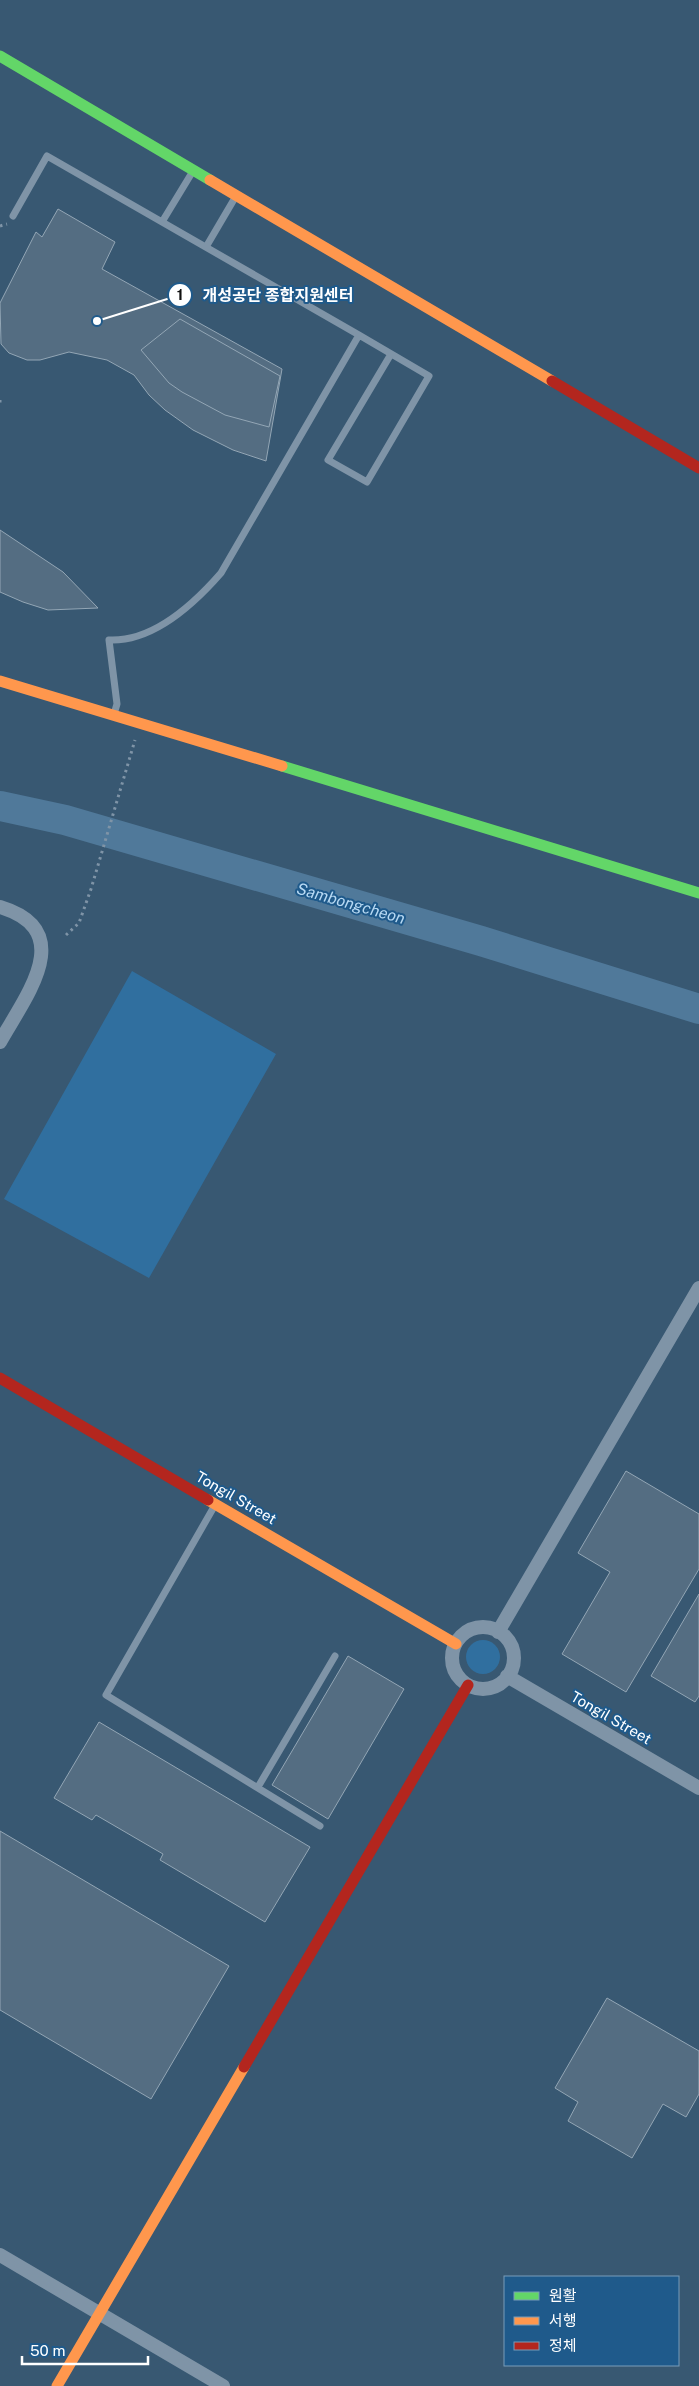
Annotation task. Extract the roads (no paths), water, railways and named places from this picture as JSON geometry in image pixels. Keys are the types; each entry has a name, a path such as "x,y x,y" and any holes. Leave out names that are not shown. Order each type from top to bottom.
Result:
{"street":[{"path":"0,56 699,468"},
{"path":"0,681 699,893"},
{"path":"0,907 27,918 34,927 41,943 42,958 39,973 0,1042"},
{"path":"498,1632 699,1288"},
{"name":"Tongil Street","path":"0,1378 456,1644"},
{"path":"484,1628 498,1632 509,1643 513,1652 512,1668 508,1676 498,1685 489,1688 476,1688 468,1685 458,1676 454,1667 453,1653 456,1644 461,1636 474,1629 484,1628"},
{"name":"Tongil Street","path":"508,1676 699,1788"},
{"path":"57,2386 468,1685"},
{"path":"0,2256 223,2386"}],"lane":[{"path":"13,216 47,156 359,335 429,376 367,482 328,460 391,354"},
{"path":"162,222 194,170"},
{"path":"206,248 236,195"},
{"path":"114,715 117,704 109,640 124,641 168,621 192,603 221,573 359,335"},
{"path":"216,1505 106,1695 320,1826"},
{"path":"258,1787 336,1656"}],"waterway":[{"name":"Sambongcheon","path":"0,806 65,820 481,941 699,1009"}],"place":[{"name":"개성공단 종합지원센터","path":"97,321"}]}
